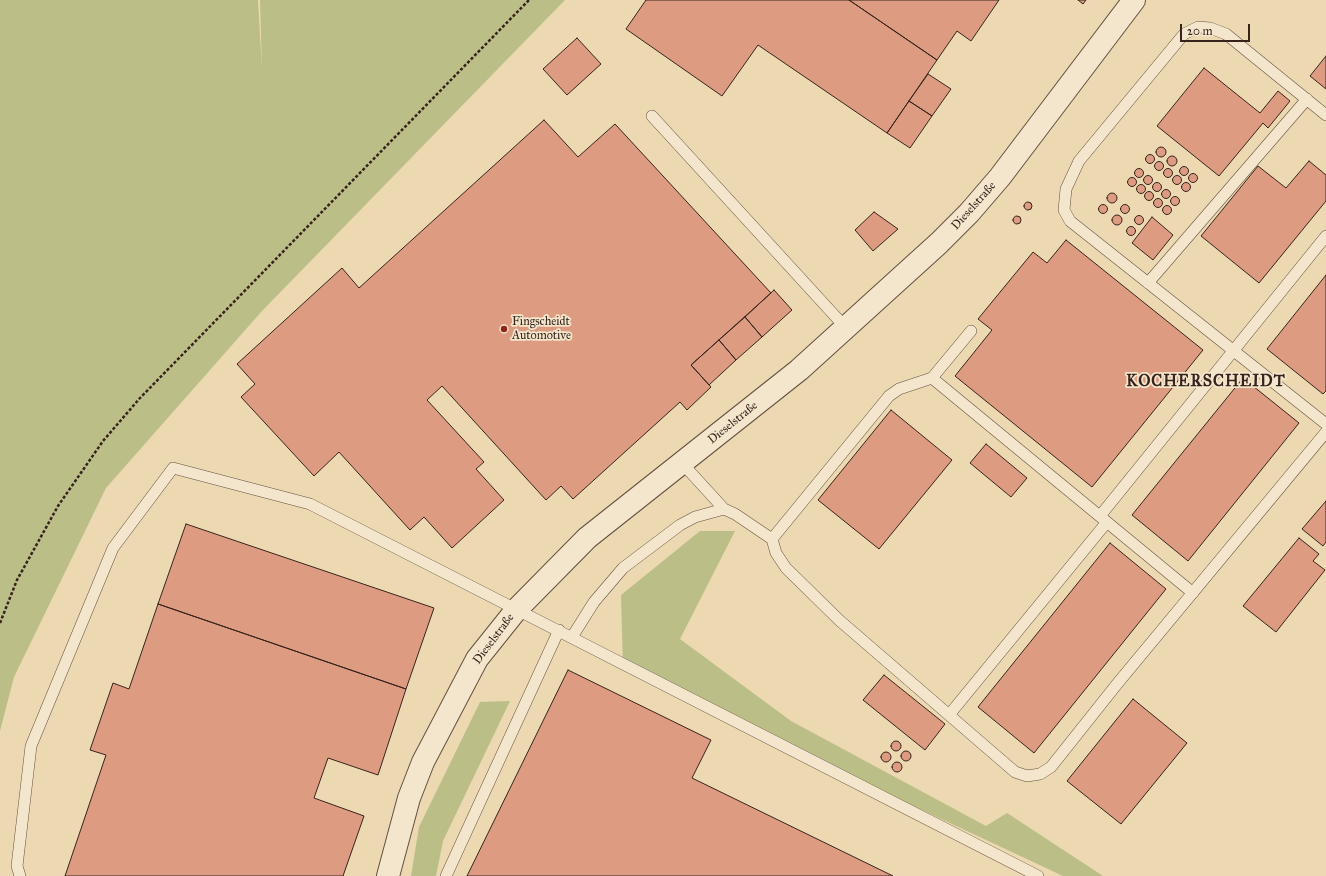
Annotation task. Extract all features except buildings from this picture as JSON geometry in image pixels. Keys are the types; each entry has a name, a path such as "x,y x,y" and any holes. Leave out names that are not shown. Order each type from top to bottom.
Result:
{"street":[{"name":"Dieselstraße","path":"388,876 409,798 423,762 477,659 517,609 588,538 799,370 939,244 969,213 1000,176 1134,0"}],"lane":[{"path":"1326,114 1226,34 1210,28 1198,27 1184,34 1079,161 1066,189 1064,210 1070,221 1326,424"},
{"path":"1148,283 1307,99"},
{"path":"652,116 846,328"},
{"path":"949,715 1104,519 1234,350 1326,236"},
{"path":"772,539 889,396 899,389 932,378 971,331"},
{"path":"932,378 1193,593"},
{"path":"682,464 724,509 735,514 772,539 776,553 786,568 839,620 1015,772 1027,776 1040,774 1051,767 1326,432"},
{"path":"20,876 17,866 31,746 113,548 173,468 310,504 1038,876"},
{"path":"572,637 594,602 623,568 680,525 695,517 724,509"},
{"path":"446,876 559,630"}],"path":[{"path":"0,623 17,580 58,506 108,435 140,398 529,0"}],"green space":[{"path":"0,0 258,0 262,70 260,0 565,0 262,311 106,488 14,677 0,731"},
{"path":"700,531 735,531 680,639 791,721 986,826 1007,813 1103,876 1063,876 623,670 621,595"},
{"path":"510,701 443,841 436,876 411,876 419,827 480,702"}],"place":[{"name":"Fingscheidt Automotive","path":"504,329"}],"district":[{"name":"KOCHERSCHEIDT","path":"1206,382"}]}
